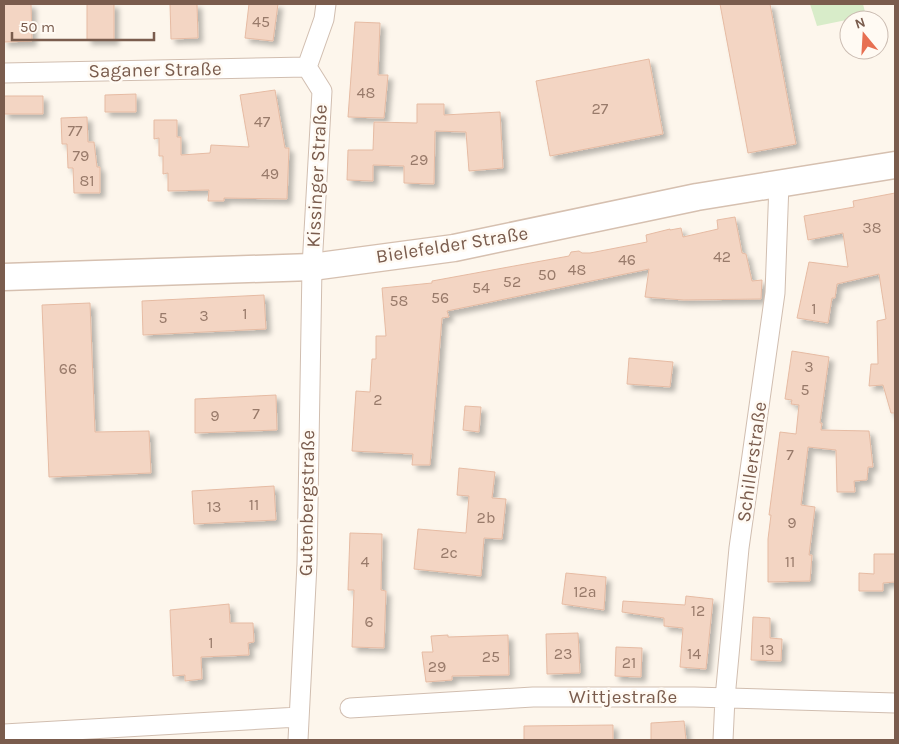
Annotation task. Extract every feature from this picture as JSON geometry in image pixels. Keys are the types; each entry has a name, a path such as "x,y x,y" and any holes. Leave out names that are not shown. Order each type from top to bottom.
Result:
{"main road":[{"name":"Bielefelder Straße","path":"4,278 312,267 454,248 698,197 895,165"}],"street":[{"path":"307,67 324,19 326,4"},
{"name":"Saganer Straße","path":"4,72 307,67"},
{"name":"Kissinger Straße","path":"307,67 322,91 312,267"},
{"name":"Schillerstraße","path":"723,740 739,548 776,293 779,183"},
{"name":"Gutenbergstraße","path":"298,740 307,564 312,267"},
{"name":"Wittjestraße","path":"350,708 533,697 725,698 895,703"},
{"path":"4,734 299,717"}],"green space":[{"path":"810,4 863,4 864,10 839,10 839,22 817,26"}],"building":[{"path":"4,4 31,4 32,41 4,42"},
{"path":"87,4 114,4 114,40 87,40"},
{"path":"170,4 197,4 198,38 171,39"},
{"path":"249,4 278,4 273,41 245,38"},
{"path":"720,4 770,4 796,144 748,153"},
{"path":"355,22 380,23 378,75 388,75 384,118 348,117"},
{"path":"649,59 663,134 550,156 536,81"},
{"path":"275,90 285,148 289,148 287,199 224,198 224,201 208,201 209,190 168,191 168,173 163,174 163,156 159,156 159,138 154,139 154,120 177,120 177,137 181,137 181,155 210,153 211,145 249,147 240,95"},
{"path":"136,94 136,112 105,112 105,95"},
{"path":"4,96 43,96 43,114 4,114"},
{"path":"417,104 444,104 444,115 500,112 503,168 469,171 466,132 435,131 434,184 404,183 404,166 373,165 373,181 347,180 348,150 373,150 374,122 417,123"},
{"path":"87,117 88,142 94,142 97,167 100,167 100,193 74,193 73,168 68,168 67,144 62,144 61,118"},
{"path":"895,193 895,413 891,413 883,385 869,386 871,364 878,364 877,321 886,319 879,274 837,284 835,298 832,298 828,323 797,318 809,262 848,267 843,233 808,240 804,216 854,207 853,201"},
{"path":"735,217 742,253 746,254 752,281 762,280 761,299 684,300 645,297 649,269 447,311 449,317 442,318 430,465 412,465 413,454 352,451 356,391 370,392 372,359 376,359 376,336 386,336 382,288 432,283 432,281 569,256 571,252 590,253 647,242 646,235 670,229 681,228 683,237 718,229 717,220"},
{"path":"264,295 266,329 143,335 142,301"},
{"path":"90,303 95,432 149,431 151,473 49,477 42,305"},
{"path":"792,351 829,357 820,423 822,423 821,430 869,431 873,467 868,467 867,480 854,481 855,492 837,492 836,450 808,447 801,505 815,507 809,555 812,555 810,581 768,582 768,539 771,515 769,515 780,432 796,434 799,405 791,404 792,400 785,399"},
{"path":"629,358 673,362 670,387 627,384"},
{"path":"276,395 277,430 195,433 195,399"},
{"path":"465,406 481,407 479,432 463,430"},
{"path":"459,468 495,472 492,498 506,499 502,539 484,538 481,576 414,569 418,529 466,533 469,496 457,495"},
{"path":"274,486 276,520 194,524 192,491"},
{"path":"350,533 382,534 381,590 386,591 384,648 352,647 354,590 348,590"},
{"path":"874,554 895,554 895,582 883,583 883,591 859,591 859,573 874,574"},
{"path":"566,573 606,577 604,610 562,604"},
{"path":"686,596 713,599 706,669 680,667 683,628 664,626 664,618 622,612 623,601 685,605"},
{"path":"229,604 230,623 253,623 254,642 248,643 249,655 201,657 202,679 185,681 185,675 173,676 170,610"},
{"path":"753,617 770,618 770,638 782,639 781,661 751,660"},
{"path":"578,633 580,673 547,674 546,634"},
{"path":"448,635 448,637 508,635 509,675 452,676 452,680 426,682 422,652 433,652 431,636"},
{"path":"616,647 642,648 641,677 615,676"},
{"path":"684,721 686,740 651,740 651,723"},
{"path":"613,725 613,740 524,740 524,726"}]}
